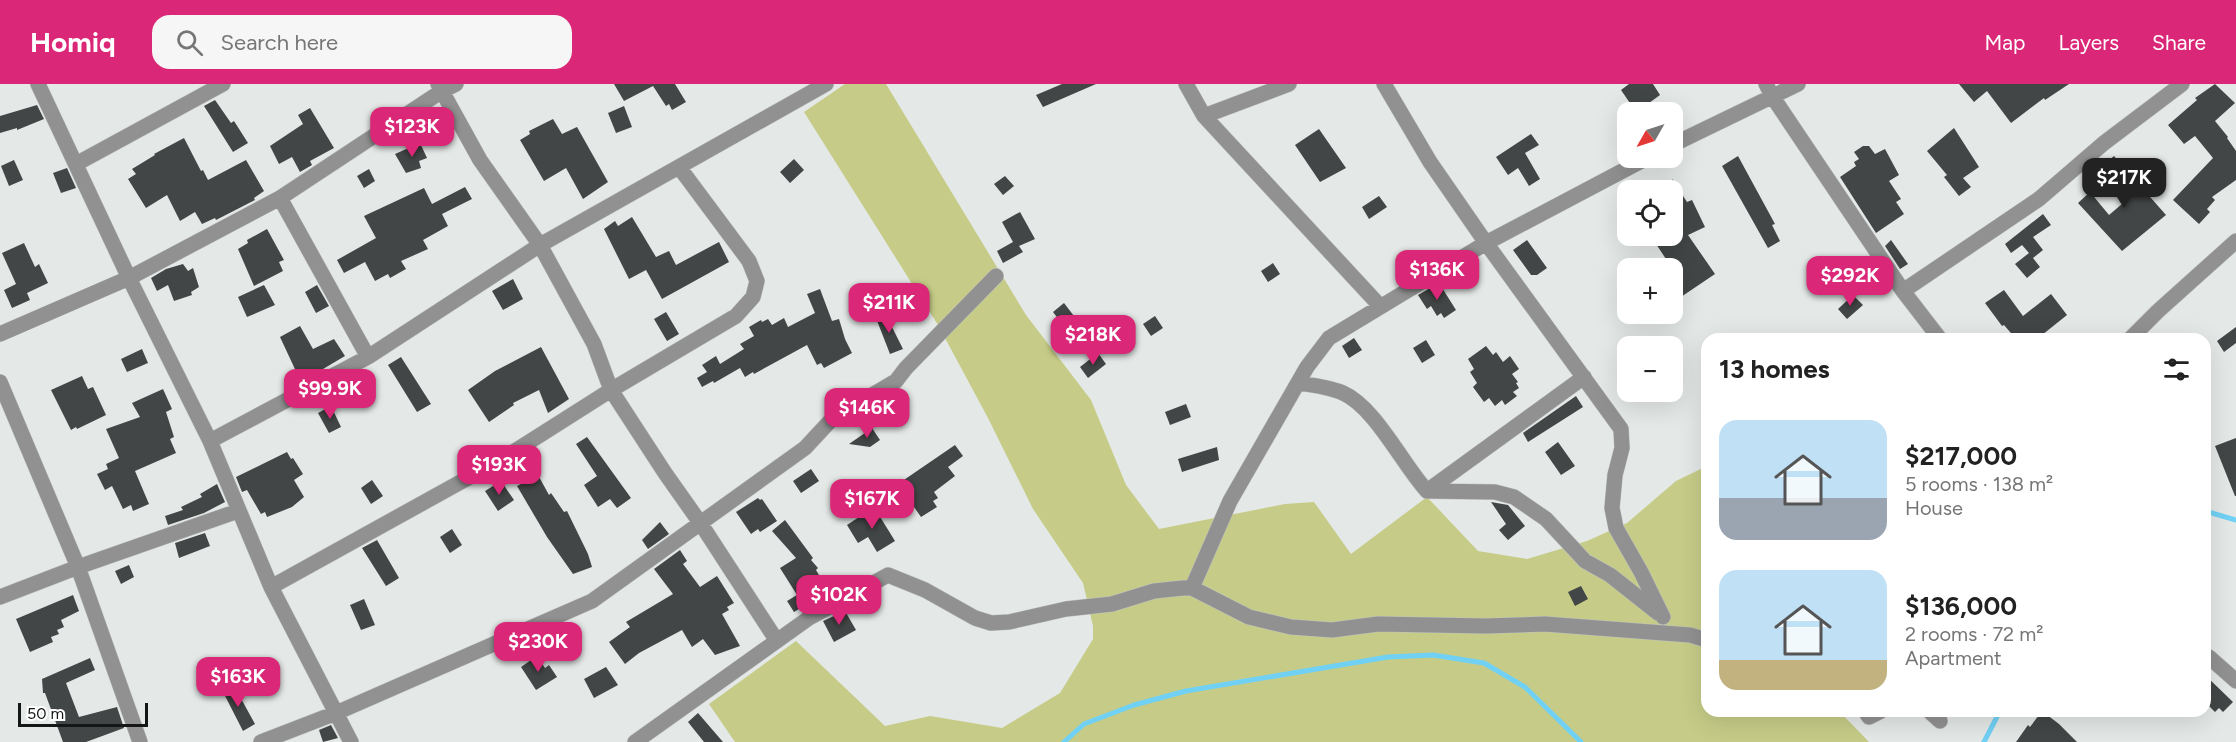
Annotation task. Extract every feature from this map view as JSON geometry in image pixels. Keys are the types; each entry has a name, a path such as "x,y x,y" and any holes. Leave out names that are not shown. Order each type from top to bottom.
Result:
{"street":[{"path":"38,84 129,278 210,441 271,587 351,742"},
{"path":"76,164 223,84"},
{"path":"210,441 368,357 540,245 826,84"},
{"path":"1186,84 1204,116 1380,306"},
{"path":"1204,116 1288,84"},
{"path":"1383,84 1430,162 1621,429 1622,448 1615,475 1612,508 1616,528 1663,617"},
{"path":"1683,139 1769,90 1798,84"},
{"path":"1903,291 2039,199 2104,143 2182,84"},
{"path":"0,334 129,278 280,198 445,86 480,160 540,245 594,344 611,390 777,641"},
{"path":"1769,90 1903,291 1935,333"},
{"path":"271,587 504,458 611,390 736,316 753,297 757,281 749,261 680,168"},
{"path":"1192,588 1230,501 1298,382 1329,338 1486,243 1628,168"},
{"path":"280,198 368,357"},
{"path":"2136,333 2236,241"},
{"path":"261,742 336,713 592,601 805,448 832,418 896,381 996,276"},
{"path":"1427,491 1584,377"},
{"path":"0,382 78,567 140,742"},
{"path":"1298,382 1344,394 1363,406 1427,491 1495,492 1514,497 1546,519 1585,561 1610,575 1690,635"},
{"path":"0,597 238,511"},
{"path":"635,742 833,604 888,575 925,590 975,618 991,623 1009,622 1066,609 1112,604 1154,591 1192,588 1249,617 1291,627 1332,630 1378,624 1486,626 1545,624 1690,635 1701,638"},
{"path":"2211,659 2236,681"}],"green space":[{"path":"845,84 886,84 1026,315 1091,400 1126,485 1159,529 1285,504 1314,502 1351,554 1427,497 1478,551 1527,559 1587,541 1627,523 1676,481 1701,469 1701,717 1845,717 1869,742 735,742 709,704 796,641 885,726 930,716 1002,728 1060,693 1093,639 1093,626 1083,583 1033,509 938,325 804,112"}],"building":[{"path":"614,84 675,84 686,102 672,110 669,104 666,106 653,86 624,101"},
{"path":"1062,84 1096,84 1043,107 1036,95"},
{"path":"1629,84 1653,84 1660,95 1650,102 1629,102 1621,90"},
{"path":"1959,84 2069,84 2045,100 2044,98 2011,123 1987,91 1974,102"},
{"path":"2215,84 2235,103 2215,121 2236,151 2236,180 2212,197 2215,200 2207,209 2210,212 2199,224 2173,200 2213,158 2195,136 2184,144 2168,125 2197,100 2195,98"},
{"path":"215,100 231,123 234,121 248,143 233,152 204,106"},
{"path":"37,105 44,119 17,130 17,128 0,133 0,116"},
{"path":"624,106 632,127 616,133 608,113"},
{"path":"310,108 334,148 310,161 312,165 300,172 292,157 279,164 270,146 303,124 298,115"},
{"path":"553,119 562,134 577,127 608,182 583,199 566,168 544,181 520,140 530,134 529,131"},
{"path":"1954,128 1979,167 1963,178 1971,187 1959,196 1944,177 1947,175 1927,151"},
{"path":"1319,129 1346,168 1320,182 1295,145"},
{"path":"1531,134 1539,145 1525,153 1540,179 1529,186 1518,168 1508,175 1496,157"},
{"path":"184,138 208,180 246,160 264,191 254,198 255,200 216,220 215,218 202,224 195,212 180,221 167,195 146,208 128,179 136,174 132,169"},
{"path":"420,143 427,158 419,161 421,168 406,173 395,154"},
{"path":"1863,146 1869,146 1875,154 1885,149 1899,175 1889,181 1901,199 1896,202 1904,214 1876,233 1840,177 1856,166 1854,162 1859,159 1854,152"},
{"path":"1738,156 1775,224 1772,225 1780,241 1768,248 1722,166"},
{"path":"2114,156 2166,215 2122,251 2078,203 2090,192 2109,215 2129,198 2102,166"},
{"path":"794,159 804,170 790,183 780,172"},
{"path":"14,160 23,180 9,186 1,166"},
{"path":"67,168 76,188 61,193 53,173"},
{"path":"369,169 375,181 364,188 357,176"},
{"path":"1005,176 1014,186 1003,195 994,184"},
{"path":"465,187 472,199 442,214 448,226 423,240 428,249 401,261 406,269 390,278 388,274 375,281 365,262 344,273 337,260 376,238 364,216 424,188 432,204"},
{"path":"1379,196 1387,207 1369,219 1362,207"},
{"path":"1683,196 1687,202 1692,200 1705,227 1688,235 1715,274 1683,296 1683,258 1665,258 1657,246 1683,246"},
{"path":"1020,212 1035,239 1019,246 1023,252 1003,263 997,251 1013,242 1002,222"},
{"path":"2043,214 2051,225 2033,237 2043,250 2033,258 2040,267 2027,278 2015,264 2029,253 2022,245 2011,253 2005,244"},
{"path":"632,217 656,257 669,251 676,265 719,242 729,262 662,299 646,270 629,279 604,229 615,221 618,226"},
{"path":"267,229 284,260 279,262 283,271 254,286 238,249 248,243 247,240"},
{"path":"1527,240 1547,268 1537,275 1531,275 1513,250"},
{"path":"1891,240 1908,264 1900,269 1885,246"},
{"path":"24,243 35,267 39,264 48,283 27,293 30,300 12,308 4,290 16,284 2,253"},
{"path":"1871,260 1884,280 1877,286 1860,271"},
{"path":"1273,263 1280,274 1268,282 1261,271"},
{"path":"183,264 188,271 193,268 199,287 191,292 192,295 174,301 168,285 157,291 151,278 166,269"},
{"path":"513,279 523,299 503,310 492,291"},
{"path":"1439,283 1456,310 1444,318 1441,313 1437,316 1431,306 1427,309 1418,295"},
{"path":"264,285 275,305 247,317 238,297"},
{"path":"317,285 329,306 316,313 305,292"},
{"path":"820,289 832,321 839,319 852,353 824,368 821,363 817,365 807,345 754,374 753,372 745,377 740,368 702,387 697,378 707,372 702,365 716,356 720,364 744,349 740,344 754,336 749,327 761,320 762,322 768,319 772,325 784,318 788,327 815,313 807,294"},
{"path":"886,289 895,302 874,315 866,302"},
{"path":"2004,290 2023,316 2051,294 2067,315 2044,333 2011,333 2004,325 2002,326 1985,303"},
{"path":"1853,295 1863,305 1847,319 1838,309"},
{"path":"1064,303 1077,320 1066,329 1053,312"},
{"path":"666,312 679,334 667,341 654,319"},
{"path":"885,313 903,349 890,354 876,318"},
{"path":"1155,316 1163,328 1151,336 1143,324"},
{"path":"300,326 313,349 334,339 345,356 301,382 280,337"},
{"path":"2236,327 2236,343 2224,352 2217,341"},
{"path":"1354,338 1362,350 1349,358 1342,346"},
{"path":"1426,340 1435,355 1422,363 1413,348"},
{"path":"1486,346 1493,355 1496,352 1503,362 1510,356 1519,369 1512,374 1518,382 1516,383 1519,388 1513,392 1517,396 1505,405 1502,400 1495,406 1489,398 1484,402 1473,387 1477,383 1470,372 1474,369 1468,359"},
{"path":"541,347 569,399 548,413 539,390 513,403 514,405 489,422 468,390 495,371"},
{"path":"142,349 148,363 127,372 121,359"},
{"path":"1098,353 1106,364 1088,378 1080,367"},
{"path":"401,357 431,404 417,412 388,365"},
{"path":"82,376 88,389 93,387 106,415 71,430 51,390"},
{"path":"163,389 172,409 166,412 174,437 170,439 176,453 135,471 149,504 133,511 131,505 123,509 112,486 105,490 97,474 108,469 106,464 119,458 106,429 140,417 132,403"},
{"path":"1576,396 1583,407 1528,442 1523,433"},
{"path":"1186,404 1191,417 1170,425 1165,412"},
{"path":"331,406 341,427 329,433 318,413"},
{"path":"872,428 880,440 870,447 849,444"},
{"path":"587,437 631,498 617,508 610,499 598,507 584,485 597,476 576,444"},
{"path":"2236,438 2236,496 2235,496 2215,446"},
{"path":"1558,442 1575,466 1561,475 1545,452"},
{"path":"955,445 963,456 948,467 955,476 934,492 938,498 933,501 937,507 921,517 898,484"},
{"path":"1217,447 1219,460 1182,472 1178,459"},
{"path":"287,452 303,474 294,480 304,497 292,507 267,517 265,512 261,514 247,490 242,492 236,477"},
{"path":"811,469 819,481 801,493 793,481"},
{"path":"538,475 549,495 551,493 564,512 567,511 592,567 573,574 547,537 517,486"},
{"path":"372,480 383,496 371,504 361,488"},
{"path":"501,481 514,500 498,511 485,491"},
{"path":"217,484 225,502 204,513 168,525 165,516 183,510 181,507 202,497 200,494"},
{"path":"758,498 762,499 777,521 760,532 758,529 751,534 736,512"},
{"path":"1491,502 1508,505 1525,526 1508,540 1499,530 1506,524"},
{"path":"874,507 895,541 877,552 868,537 858,543 847,525"},
{"path":"785,520 813,558 811,560 818,568 816,570 831,595 814,604 812,601 794,612 787,601 797,595 780,568 796,558 772,531"},
{"path":"660,522 669,534 648,549 642,540"},
{"path":"452,529 462,545 450,553 440,537"},
{"path":"205,533 210,546 179,558 175,543"},
{"path":"377,540 399,578 386,586 362,548"},
{"path":"680,550 687,561 683,564 700,587 717,576 734,603 722,614 740,646 715,655 703,639 692,647 682,630 639,653 625,664 609,642 630,627 626,622 673,594 654,569"},
{"path":"129,565 134,577 121,584 115,571"},
{"path":"1581,586 1588,599 1575,606 1568,592"},
{"path":"73,595 79,611 61,620 64,627 57,630 59,634 51,637 53,642 30,652 16,619"},
{"path":"364,599 375,625 361,630 350,605"},
{"path":"845,611 856,630 834,642 823,621"},
{"path":"537,656 545,668 549,665 557,677 536,690 521,667"},
{"path":"90,658 95,670 66,683 79,717 117,707 124,728 86,742 63,742 45,693 43,693 42,679"},
{"path":"606,667 618,685 594,698 584,679"},
{"path":"2211,681 2233,702 2223,712 2219,708 2215,712 2211,708"},
{"path":"233,684 255,724 243,731 222,690"},
{"path":"698,713 723,742 704,742 688,722"},
{"path":"2038,717 2050,717 2077,742 2016,742 2028,725 2030,727"},
{"path":"331,725 338,738 323,742 319,730"}],"waterway":[{"path":"2211,513 2236,520"},
{"path":"1064,742 1084,724 1134,705 1186,691 1388,657 1433,655 1484,663 1525,687 1581,742"},
{"path":"1984,742 1997,717"}]}
